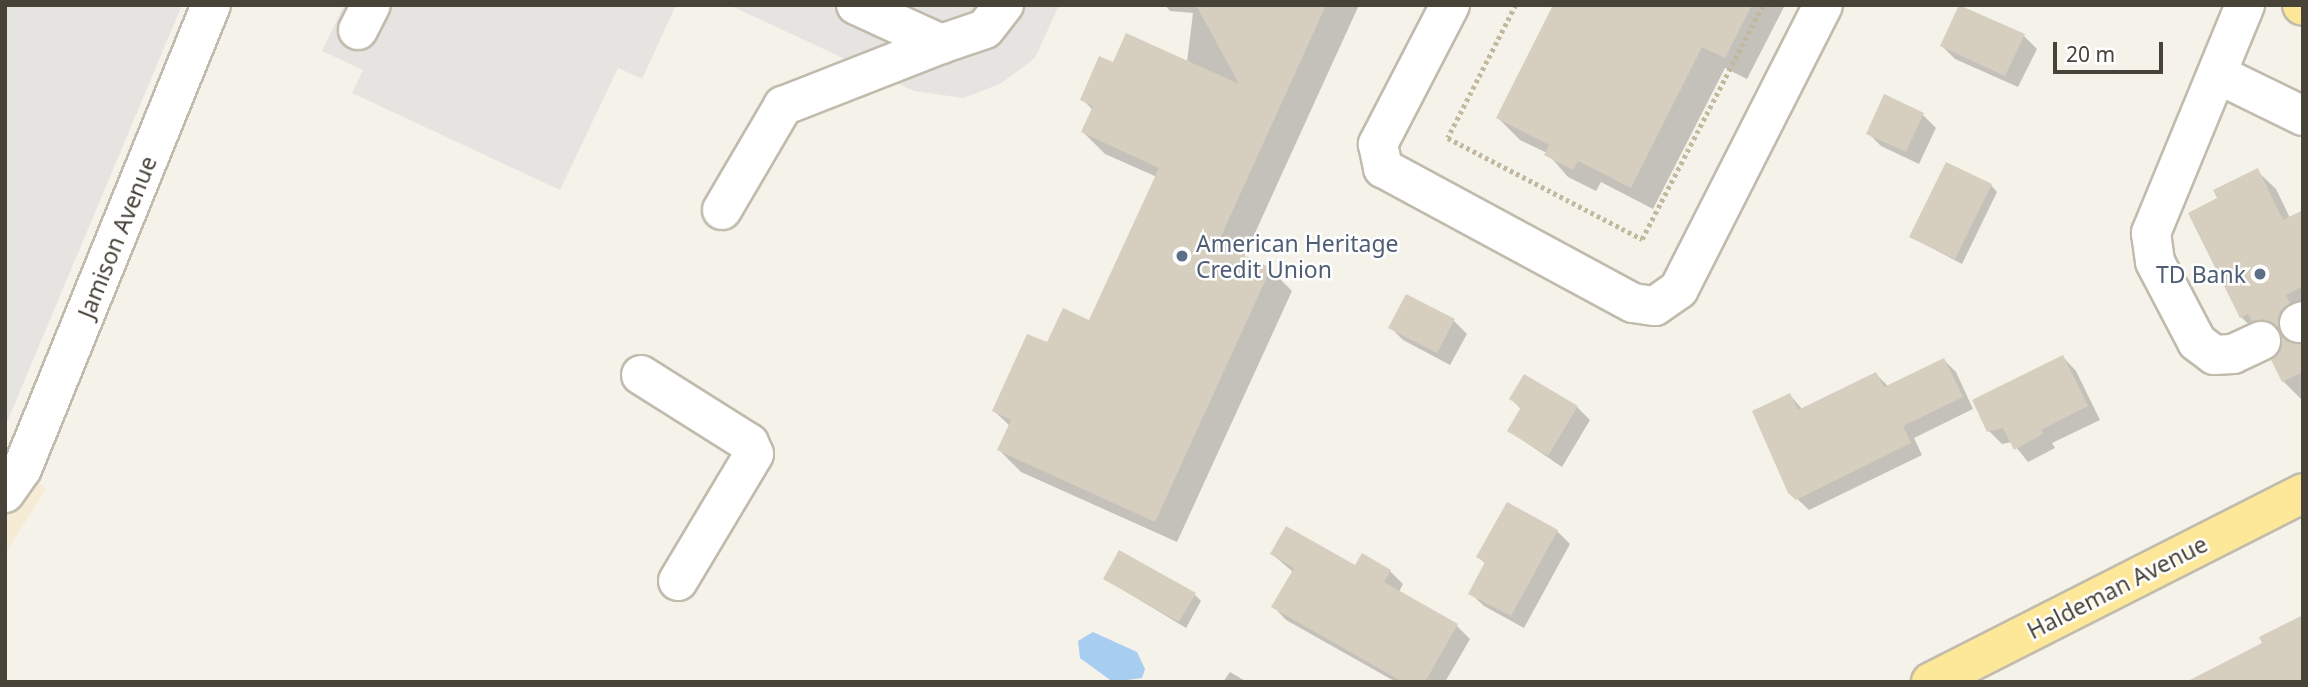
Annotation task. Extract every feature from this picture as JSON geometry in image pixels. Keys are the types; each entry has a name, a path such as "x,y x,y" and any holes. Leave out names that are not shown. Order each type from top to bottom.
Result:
{"main road":[{"name":"Haldeman Avenue","path":"1931,682 2303,493"}],"street":[{"name":"Jamison Avenue","path":"14,481 211,5"},
{"path":"856,5 941,44"},
{"path":"722,210 783,106 985,29 1004,5"},
{"path":"1450,5 1378,144 1383,168 1633,303 1655,306 1679,289 1823,5"},
{"path":"2245,5 2151,233 2154,262 2197,342 2214,355 2233,354 2261,341"},
{"path":"2217,74 2303,116"},
{"path":"641,375 749,443 754,454 678,581"}],"path":[{"path":"1516,5 1448,138 1642,239 1763,5"}],"shaded area":[{"path":"5,5 182,5 5,427"},
{"path":"344,5 676,5 642,79 618,68 560,190 352,93 363,70 322,51"},
{"path":"729,5 1059,5 1035,58 1000,84 963,98 914,91"},
{"path":"5,454 46,489 5,554"}],"water":[{"path":"1093,632 1137,652 1145,669 1142,678 1113,682 1080,658 1078,641"}],"building":[{"name":"American Heritage Credit Union","path":"1196,5 1326,5 1218,243 1271,268 1155,522 997,450 1011,420 992,411 1027,334 1047,342 1063,308 1089,320 1159,168 1081,132 1093,106 1080,100 1099,56 1113,62 1126,33 1239,84"},
{"path":"1553,5 1752,5 1725,58 1702,47 1631,188 1578,161 1573,170 1544,155 1549,145 1496,118"},
{"path":"1959,5 2025,34 2005,76 1940,46"},
{"path":"1884,94 1924,113 1906,152 1866,134"},
{"path":"1946,162 1992,184 1955,259 1909,237"},
{"name":"TD Bank","path":"2258,168 2283,220 2303,210 2303,286 2286,295 2290,303 2280,312 2279,329 2264,319 2252,321 2248,314 2240,318 2188,213 2217,198 2213,190"},
{"path":"1406,294 1455,319 1437,353 1388,328"},
{"path":"2282,335 2288,342 2303,344 2303,372 2282,382 2271,360 2279,353"},
{"path":"2063,355 2088,406 2041,430 2043,434 2014,450 2003,428 1987,432 1972,400"},
{"path":"1944,358 1963,397 1903,426 1911,443 1796,500 1788,493 1752,411 1790,393 1798,410 1876,372 1884,387"},
{"path":"1524,374 1578,406 1548,456 1507,431 1521,407 1509,399"},
{"path":"1507,502 1558,530 1511,616 1468,594 1485,562 1476,557"},
{"path":"1286,526 1355,565 1362,553 1391,570 1384,582 1458,624 1425,682 1403,682 1271,607 1294,568 1270,554"},
{"path":"1119,550 1196,593 1179,622 1103,579"},
{"path":"2303,615 2303,682 2186,682 2262,643 2259,637"}],"place":[{"name":"American Heritage Credit Union","path":"1182,256"},
{"name":"TD Bank","path":"2260,274"}]}
